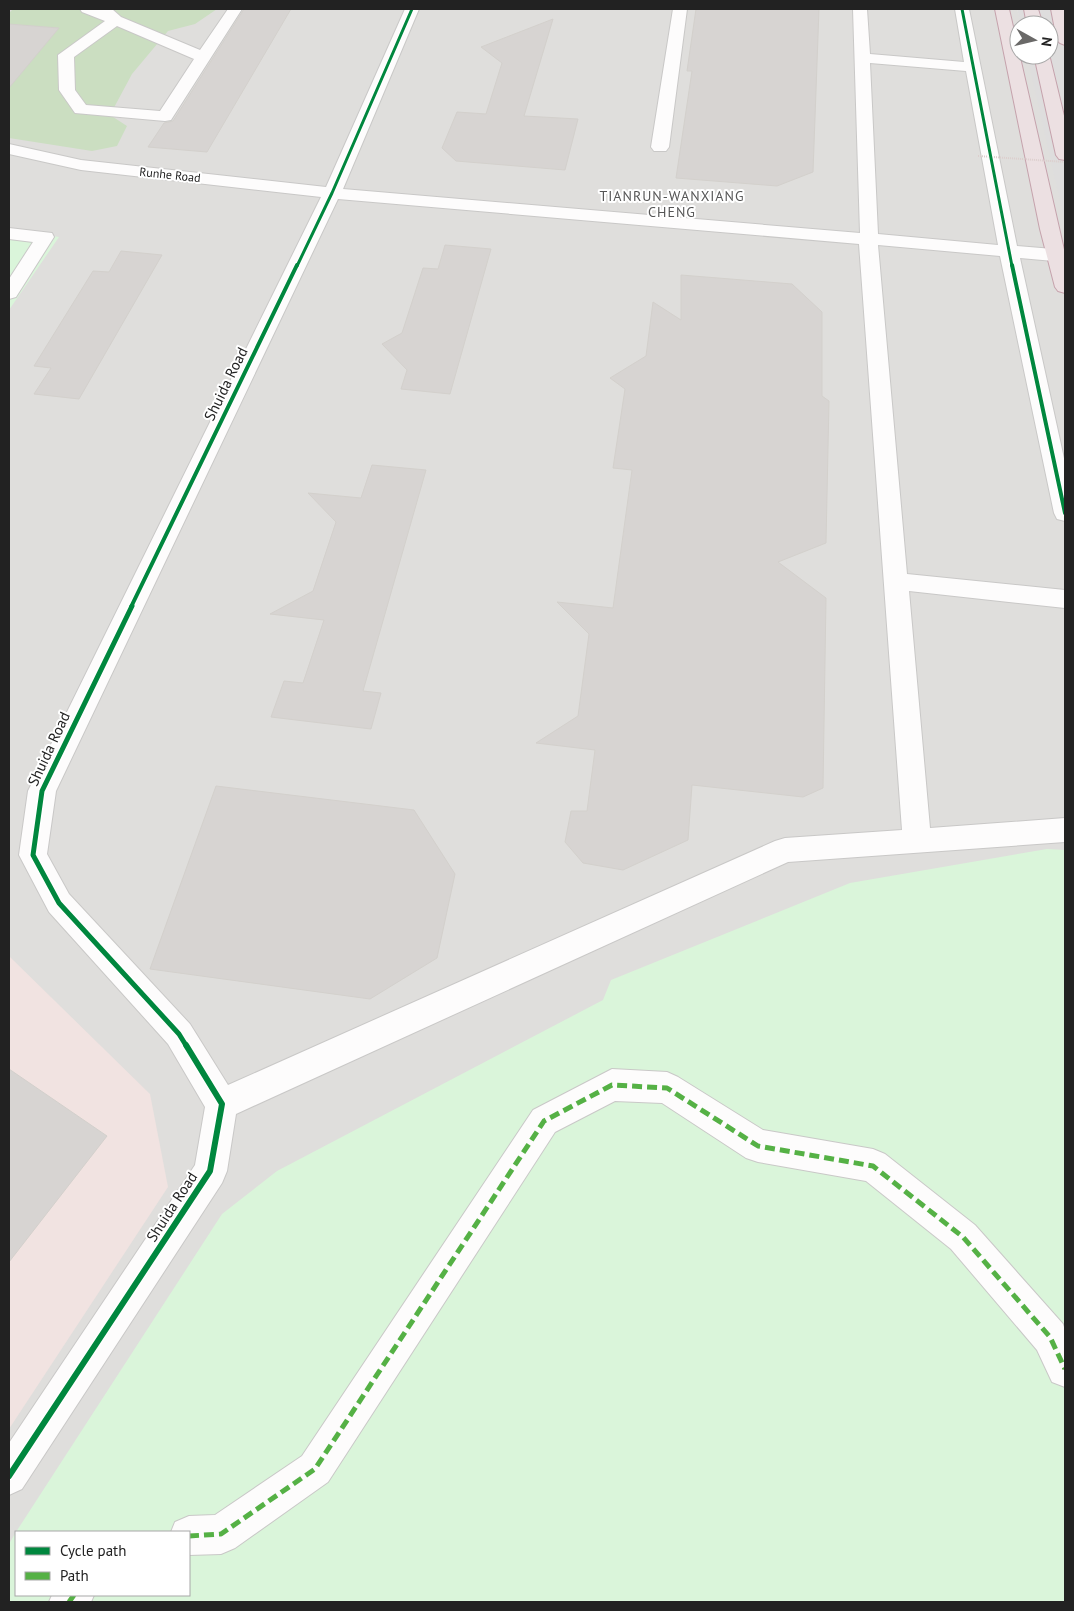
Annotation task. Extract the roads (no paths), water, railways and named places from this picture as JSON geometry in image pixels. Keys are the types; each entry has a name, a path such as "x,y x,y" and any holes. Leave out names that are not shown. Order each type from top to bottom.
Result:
{"highway":[{"path":"1002,9 1049,229 1061,256 1065,287"},
{"path":"1058,9 1065,40"},
{"path":"1044,65 1065,154"}],"street":[{"path":"88,9 203,57"},
{"path":"103,9 116,20"},
{"path":"116,20 66,55 67,90 81,110 165,116 235,9"},
{"name":"Shuida Road","path":"9,1476 210,1171 222,1104 179,1034 59,903 33,855 42,791 332,193 412,9"},
{"path":"660,147 680,9"},
{"path":"860,9 868,240 917,841"},
{"path":"962,9 1009,252 1065,513"},
{"path":"862,58 973,67"},
{"name":"Runhe Road","path":"9,149 81,165 332,193 1061,256"},
{"path":"9,234 44,238 9,293"},
{"path":"896,581 1065,599"},
{"path":"222,1104 785,850 1065,830"},
{"path":"190,1536 221,1534 314,1469 544,1122 612,1085 667,1088 758,1146 873,1166 963,1237 1050,1337 1065,1369"}],"district":[{"name":"TIANRUN-WANXIANG CHENG","path":"672,204"}]}
